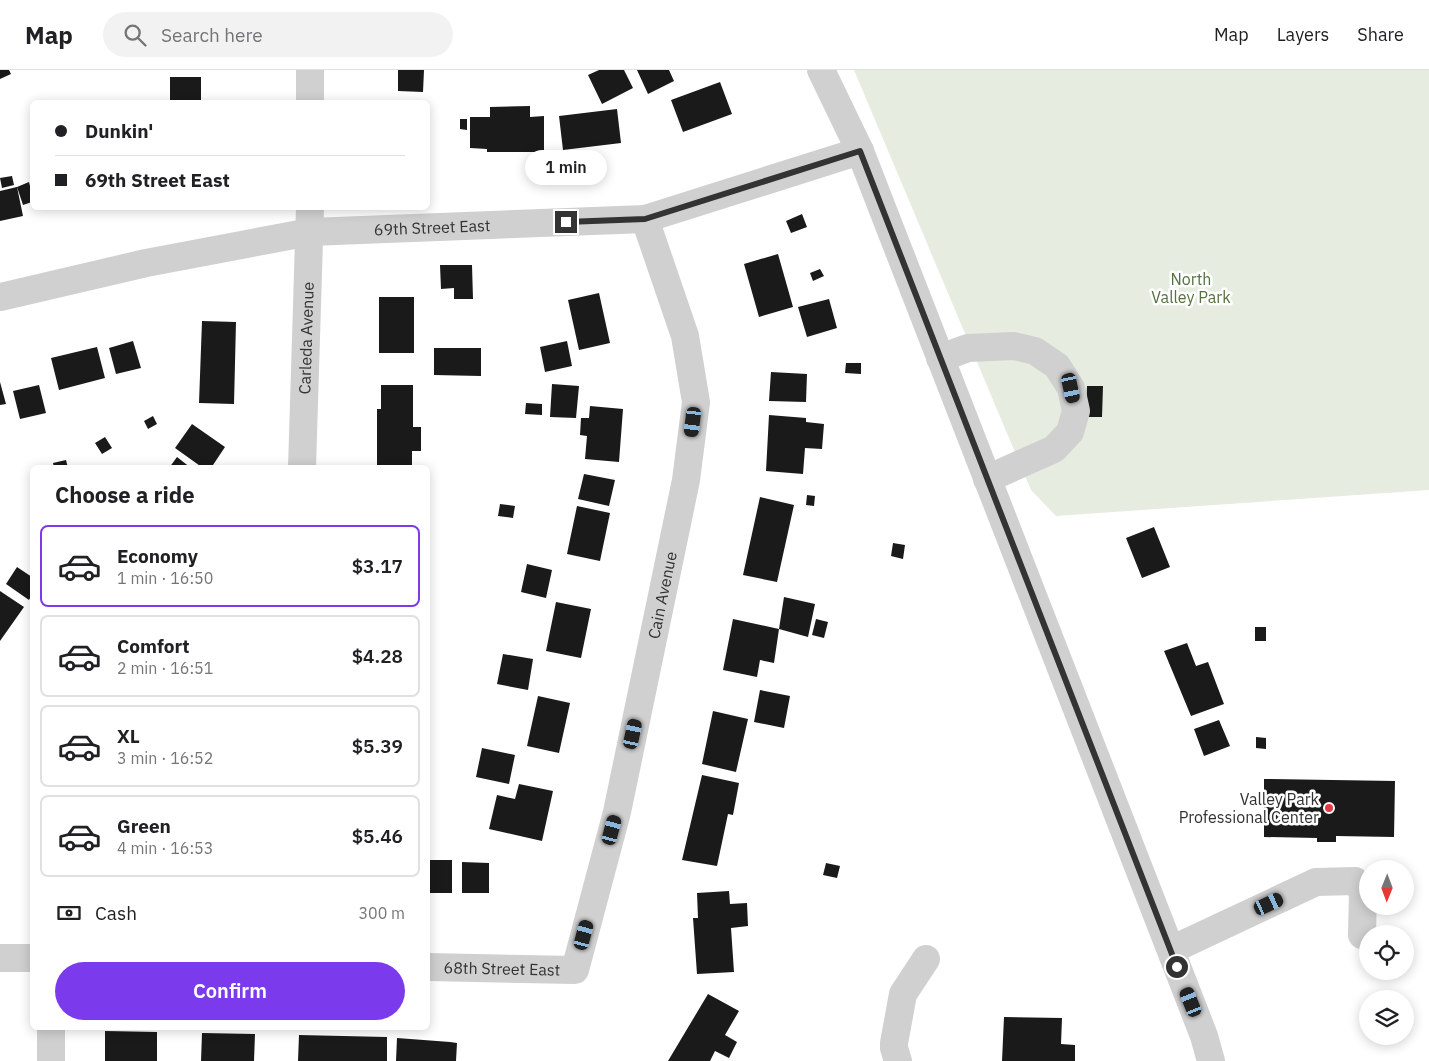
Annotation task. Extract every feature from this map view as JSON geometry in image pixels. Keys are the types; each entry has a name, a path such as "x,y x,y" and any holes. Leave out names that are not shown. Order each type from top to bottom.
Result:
{"street":[{"path":"310,70 310,100"},
{"path":"821,70 860,151 1171,950 1204,1036 1211,1061"},
{"name":"69th Street East","path":"0,297 146,263 310,220 645,219 860,151"},
{"name":"Cain Avenue","path":"575,970 617,812 686,480 696,402 685,336 645,219"},
{"name":"Carleda Avenue","path":"302,465 310,220"},
{"path":"940,358 968,348 1014,346 1036,351 1057,366 1071,388 1076,411 1070,432 1054,449 988,479"},
{"path":"1171,950 1316,882 1355,881 1363,892 1362,925"},
{"path":"0,958 30,958"},
{"path":"898,1061 894,1043 901,1002 906,987 926,959"},
{"name":"68th Street East","path":"430,966 575,970"},
{"path":"51,1030 51,1061"}],"green space":[{"name":"North Valley Park","path":"854,70 1429,70 1429,490 1056,516 1031,490"}],"building":[{"path":"0,70 9,70 11,74 0,79"},
{"path":"398,70 424,70 423,92 398,91"},
{"path":"599,70 624,70 633,88 602,104 588,75"},
{"path":"637,70 669,70 674,81 648,94"},
{"path":"170,77 201,77 201,100 170,100"},
{"path":"720,82 732,114 683,132 671,100"},
{"path":"530,106 530,117 544,116 544,152 487,152 487,149 470,148 470,117 490,117 490,107"},
{"path":"617,109 621,143 563,150 559,116"},
{"path":"460,119 467,119 467,130 460,129"},
{"path":"12,176 14,185 2,188 0,178"},
{"path":"29,182 30,203 23,205 17,187"},
{"path":"17,187 23,216 0,221 0,191"},
{"path":"802,214 807,227 791,233 786,221"},
{"path":"778,254 793,307 759,317 744,264"},
{"path":"440,265 472,265 473,299 454,299 454,288 441,289"},
{"path":"820,269 824,276 813,281 810,273"},
{"path":"599,293 610,343 579,350 568,300"},
{"path":"379,297 414,297 414,353 379,353"},
{"path":"829,299 837,328 807,337 798,307"},
{"path":"202,321 236,322 234,404 199,403"},
{"path":"133,341 141,368 116,374 109,348"},
{"path":"567,341 572,366 545,372 540,347"},
{"path":"97,347 105,378 59,390 51,358"},
{"path":"434,348 481,348 481,376 434,375"},
{"path":"846,363 861,363 861,374 845,373"},
{"path":"771,372 807,374 806,402 769,401"},
{"path":"0,382 6,404 0,405"},
{"path":"552,384 579,386 576,418 550,417"},
{"path":"39,385 46,413 20,419 13,391"},
{"path":"381,385 413,385 413,427 421,427 421,451 412,451 412,465 377,465 377,409 381,409"},
{"path":"1087,386 1103,386 1102,417 1086,417"},
{"path":"526,403 542,404 542,415 525,414"},
{"path":"590,406 623,409 619,462 585,459 587,436 580,435 581,418 589,418"},
{"path":"769,415 806,418 806,422 824,424 822,449 805,448 803,474 766,471"},
{"path":"153,416 157,424 148,429 144,421"},
{"path":"192,424 225,447 213,465 199,465 175,448"},
{"path":"105,437 112,448 102,454 95,443"},
{"path":"177,457 187,465 171,465"},
{"path":"66,460 67,465 53,465 53,463"},
{"path":"584,474 615,480 609,506 578,499"},
{"path":"807,495 815,496 814,506 806,505"},
{"path":"760,497 794,505 777,582 743,575"},
{"path":"500,504 515,506 513,518 498,516"},
{"path":"577,506 610,513 600,561 567,554"},
{"path":"1154,527 1170,567 1142,578 1126,538"},
{"path":"893,543 905,545 903,559 891,556"},
{"path":"527,564 552,570 546,598 521,592"},
{"path":"17,567 30,576 29,600 6,584"},
{"path":"0,591 24,607 0,641"},
{"path":"784,597 815,604 808,637 779,629"},
{"path":"556,602 591,609 581,658 546,651"},
{"path":"733,619 779,629 774,663 760,660 757,677 723,670"},
{"path":"816,619 828,622 824,638 812,635"},
{"path":"1255,627 1266,627 1266,641 1255,641"},
{"path":"1187,643 1196,666 1208,662 1224,704 1191,716 1164,651"},
{"path":"503,654 533,659 528,690 497,684"},
{"path":"760,690 790,696 784,728 754,722"},
{"path":"538,696 570,703 559,753 527,746"},
{"path":"713,711 748,719 736,772 702,764"},
{"path":"1219,720 1230,746 1204,756 1194,729"},
{"path":"1256,737 1266,738 1266,749 1256,748"},
{"path":"482,748 515,755 509,784 476,777"},
{"path":"702,775 739,783 733,815 728,814 717,866 682,860"},
{"name":"Valley Park Professional Center","path":"1264,779 1395,781 1394,837 1336,836 1336,842 1317,842 1317,838 1264,837"},
{"path":"519,784 553,791 542,841 489,829 497,795 515,799"},
{"path":"430,860 452,860 452,893 430,893"},
{"path":"462,862 489,863 489,893 462,893"},
{"path":"826,863 840,866 837,878 823,875"},
{"path":"729,891 730,904 747,903 748,926 731,928 734,972 697,974 693,918 698,918 697,893"},
{"path":"708,994 739,1011 725,1035 737,1042 729,1058 715,1051 710,1061 668,1061"},
{"path":"1004,1017 1062,1018 1061,1044 1075,1045 1075,1061 1002,1061"},
{"path":"105,1031 157,1032 157,1061 105,1061"},
{"path":"202,1033 255,1034 254,1061 201,1061"},
{"path":"299,1035 387,1037 387,1061 298,1061"},
{"path":"397,1038 457,1043 456,1061 396,1061"}],"place":[{"name":"Valley Park Professional Center","path":"1329,808"}],"route":[{"path":"566,222 645,219 860,151 1177,967"}]}
